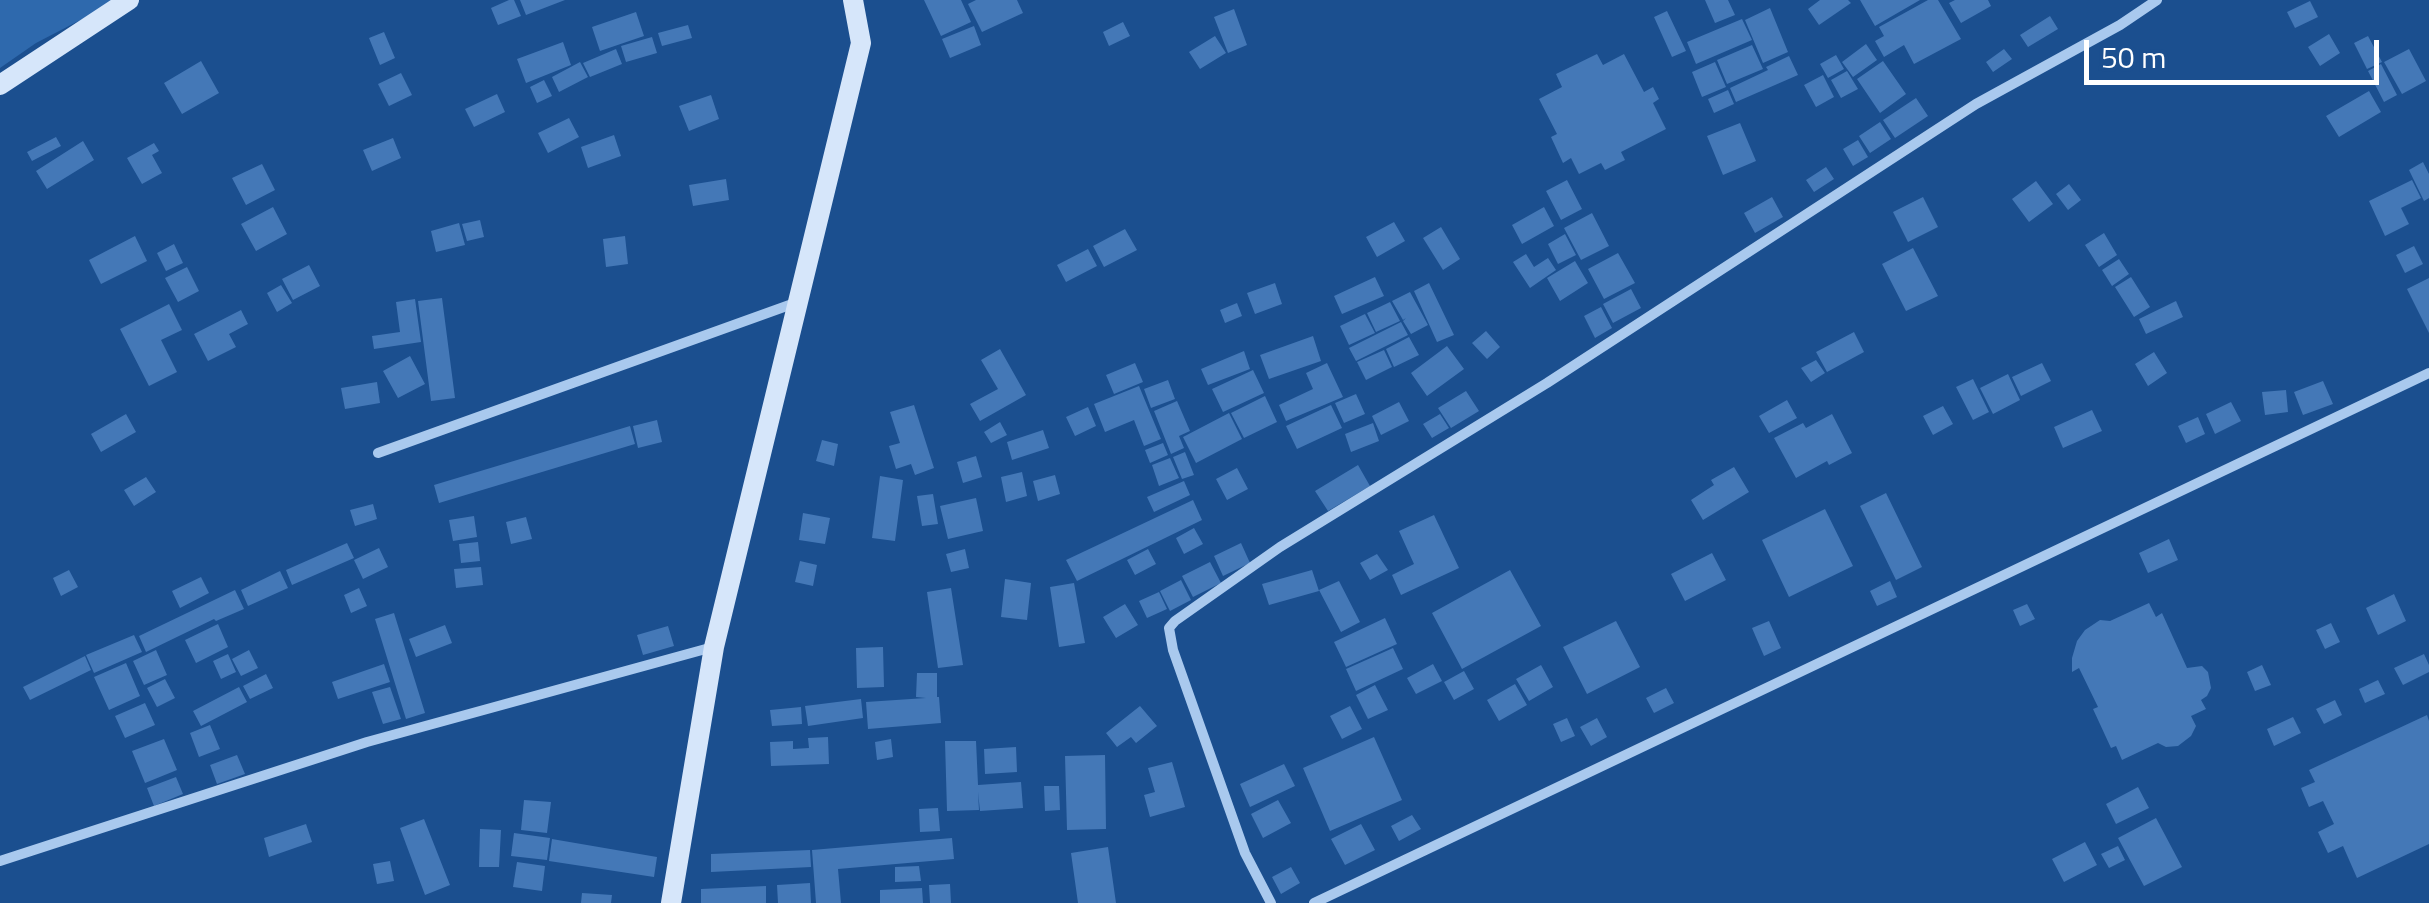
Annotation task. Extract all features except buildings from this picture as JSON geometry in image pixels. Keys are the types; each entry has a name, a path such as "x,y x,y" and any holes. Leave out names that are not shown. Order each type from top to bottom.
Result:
{"street":[{"path":"0,85 129,0"},
{"path":"671,903 714,647 861,43 854,0"},
{"path":"1271,903 1245,853 1173,650 1169,628 1280,547 1547,383 1976,104 2120,25 2157,0"},
{"path":"378,453 796,302"},
{"path":"1314,903 2429,373"},
{"path":"0,861 367,742 714,647"}],"shaded area":[{"path":"0,0 119,0 36,43 0,68"}]}
